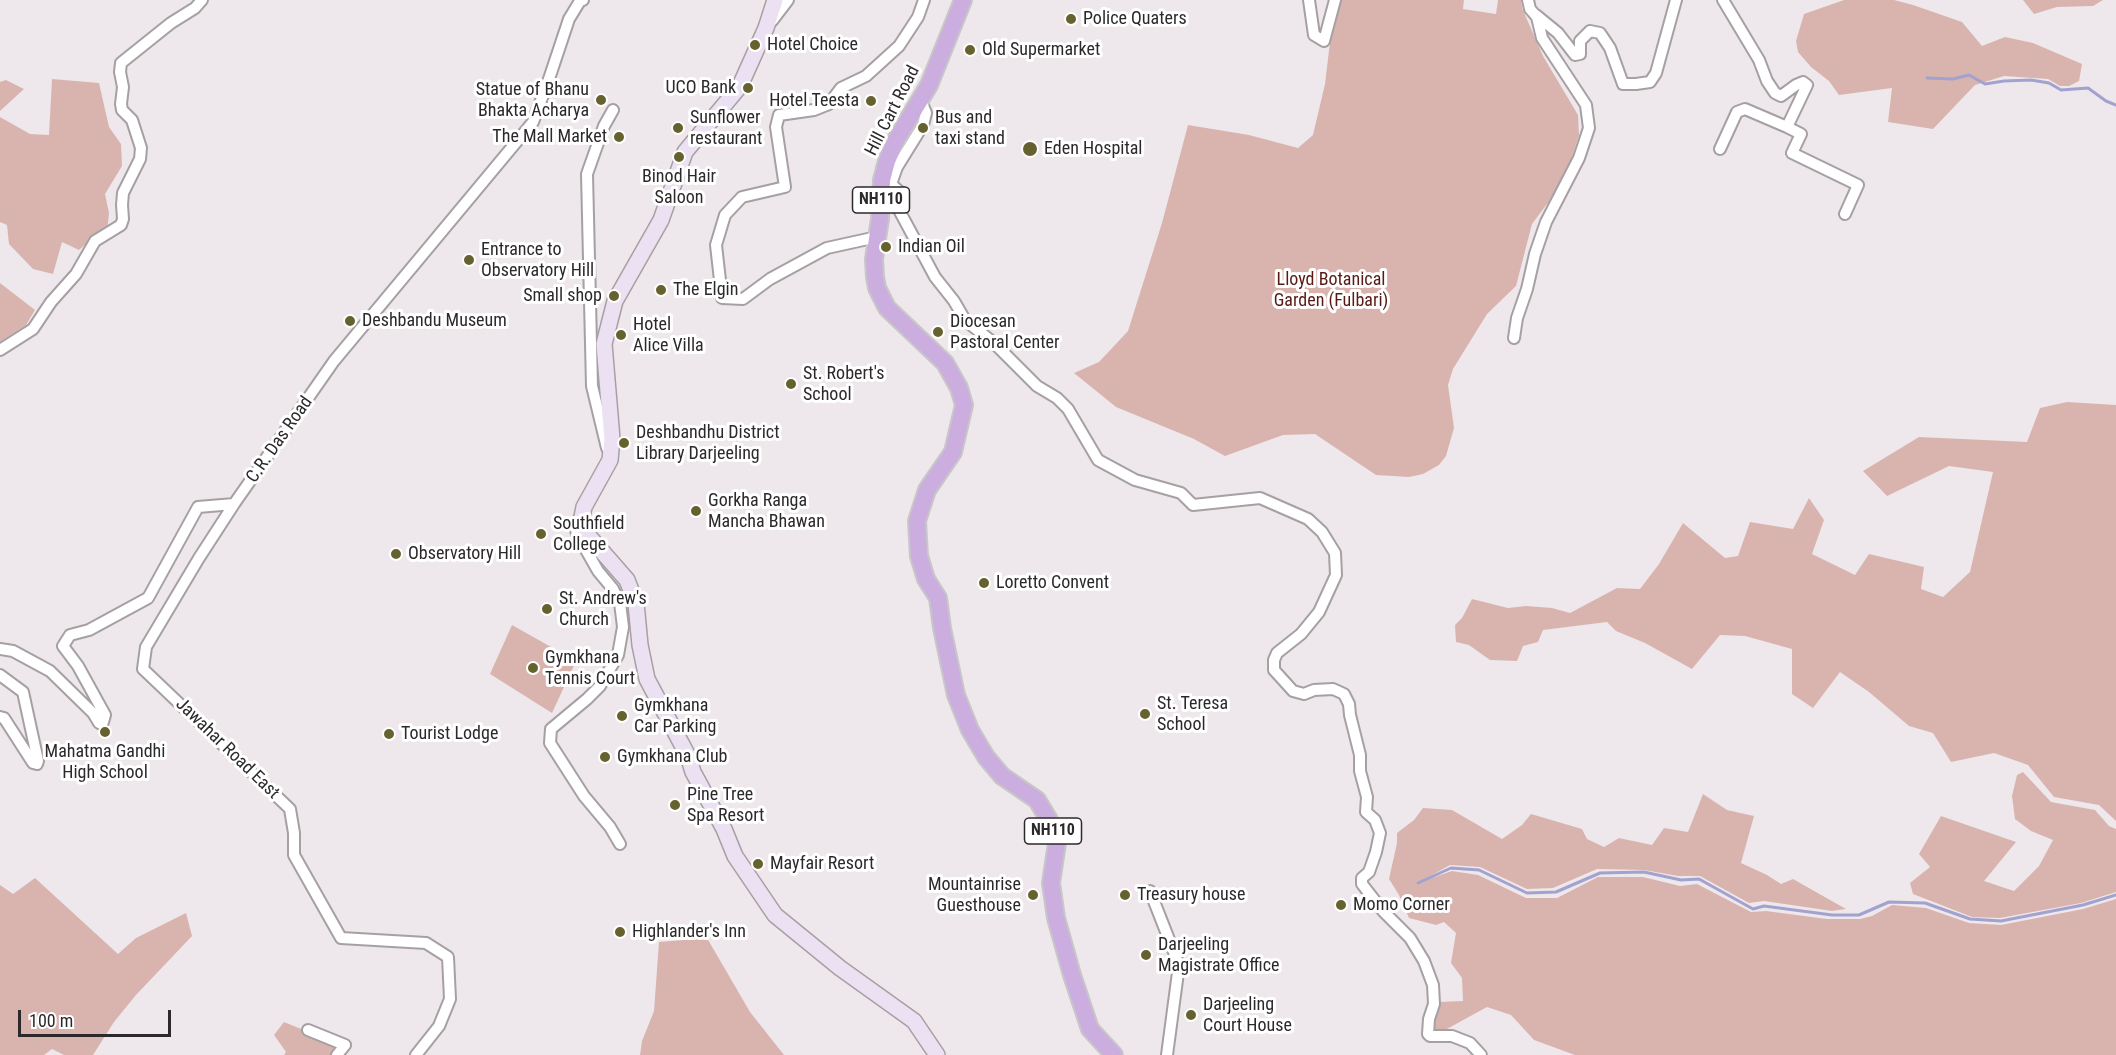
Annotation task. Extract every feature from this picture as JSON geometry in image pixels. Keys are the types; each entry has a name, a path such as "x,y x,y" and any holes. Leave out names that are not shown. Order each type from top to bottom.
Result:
{"highway":[{"name":"Hill Cart Road","path":"963,0 936,70 921,101 886,160 874,268 877,288 887,308 945,363 960,388 964,405 953,452 927,490 917,521 919,556 926,579 938,598 956,695 970,730 986,757 1002,776 1037,800 1049,820 1057,843 1052,883 1056,918 1090,1029 1114,1055"}],"main road":[{"path":"775,0 766,28 741,86 685,152 661,220 615,301 604,344 612,439 610,460 584,507 582,517 586,533 627,580 636,603 640,645 647,679 688,756 693,772 735,856 775,915 840,968 914,1021 937,1055"}],"street":[{"path":"0,350 33,329 51,303 76,274 95,241 121,225 123,192 140,159 141,148 132,120 122,110 123,87 120,72 122,63 171,23 195,8 202,0"},
{"name":"C.R. Das Road","path":"234,504 334,362 533,122 569,19 580,1 583,0"},
{"path":"766,28 788,0"},
{"path":"877,237 827,248 770,279 743,299 722,298 716,245 725,215 742,197 785,188 776,127 779,116 814,110 829,104 841,88 866,76 898,46 918,17 924,0"},
{"path":"1309,0 1314,35 1324,41 1335,0"},
{"path":"1528,0 1530,9 1558,33 1575,55 1580,54 1580,41 1590,31 1600,33 1610,48 1623,84 1650,82 1656,73 1676,0"},
{"path":"1514,338 1517,318 1546,222 1580,158 1589,128 1586,105 1542,38 1533,0"},
{"path":"1724,0 1730,7 1775,93 1781,96 1803,82 1807,85 1787,127"},
{"path":"921,101 926,114 923,125 897,167 891,184 900,193 899,210 935,277 954,301 965,320 995,344 1037,386 1057,398 1068,409 1098,460 1135,480 1181,493 1193,505 1260,498 1308,519 1322,532 1335,554 1336,575 1319,612 1301,634 1277,653 1274,670 1293,691 1304,694 1314,690 1333,689 1344,694 1349,704 1360,755 1360,771 1367,797 1366,812 1375,820 1380,833 1369,872 1362,878 1362,884 1383,911 1410,938 1424,961 1433,984 1434,1004 1429,1019 1428,1034 1430,1036 1452,1036 1470,1043 1481,1055"},
{"path":"1719,149 1737,112 1745,109 1801,134 1792,153 1858,185 1845,214"},
{"path":"610,460 592,386 587,174 604,126 613,110"},
{"path":"0,649 13,651 50,671 102,724 105,715 78,666 63,646 70,634 89,630 148,598 198,507 234,504"},
{"name":"Jawahar Road East","path":"234,504 146,647 143,669 290,809 294,833 294,855 341,938 426,944 448,957 450,999 439,1026 416,1055"},
{"path":"582,517 575,526 577,534 620,603 623,627 618,655 600,686 551,729 550,743 584,796 610,827 620,844"},
{"path":"0,675 23,692 37,764 33,763 4,718 0,717"},
{"path":"1150,891 1179,965 1167,1055"},
{"path":"308,1030 341,1052"}],"green space":[{"name":"Lloyd Botanical Garden (Fulbari)","path":"1340,0 1464,0 1463,9 1496,14 1498,0 1521,0 1522,8 1543,56 1578,115 1579,135 1569,166 1550,200 1532,224 1516,286 1487,314 1453,369 1448,385 1454,428 1446,456 1439,465 1423,474 1409,477 1376,475 1315,434 1283,435 1225,456 1194,439 1116,407 1074,373 1099,362 1128,331 1162,223 1188,125 1249,135 1298,148 1313,135"},
{"path":"1844,0 1894,0 1913,5 1962,22 1982,46 2005,37 2033,43 2082,64 2079,81 2069,86 2060,86 2048,79 2004,76 1975,85 1933,129 1888,122 1892,88 1839,95 1829,81 1811,67 1798,52 1796,41 1804,14"},
{"path":"2023,0 2103,0 2093,6 2057,7 2034,14"},
{"path":"52,79 99,83 109,127 121,144 122,166 105,194 109,213 106,242 87,243 79,250 62,242 53,274 33,269 9,244 7,225 0,222 0,117 30,134 49,135"},
{"path":"6,80 24,89 0,111 0,82"},
{"path":"0,283 35,310 26,325 0,342"},
{"path":"2067,402 2116,405 2116,821 2099,805 2054,797 2028,765 1994,753 1951,762 1933,733 1909,726 1869,692 1840,672 1813,708 1792,694 1792,649 1745,636 1720,635 1692,669 1645,643 1616,631 1607,622 1543,630 1538,642 1523,646 1517,661 1490,660 1469,645 1456,642 1455,625 1462,618 1472,599 1508,608 1526,606 1552,608 1570,613 1617,588 1640,589 1659,564 1683,523 1725,558 1738,556 1750,522 1793,529 1809,498 1824,520 1812,554 1855,575 1869,554 1924,567 1921,589 1943,597 1970,572 1993,472 1949,466 1887,496 1863,471 1919,437 2027,442 2040,408"},
{"name":"Gymkhana Tennis Court","path":"512,625 576,661 552,713 490,674"},
{"path":"2023,772 2051,802 2095,810 2109,826 2116,829 2116,892 2081,903 2000,918 1972,917 1913,894 1910,883 1930,867 1919,854 1941,816 2016,842 1984,881 2014,891 2039,866 2053,840 2031,831 2015,819 2012,796 2017,775"},
{"path":"1703,794 1727,810 1754,816 1741,863 1781,884 1793,879 1846,909 1832,911 1764,901 1749,903 1700,876 1678,876 1644,870 1597,869 1553,888 1527,889 1480,867 1450,865 1420,882 1452,871 1478,875 1526,898 1557,898 1598,877 1643,877 1680,886 1697,884 1751,912 1766,911 1827,919 1860,919 1872,916 1892,905 1926,908 1969,923 2001,925 2083,909 2116,899 2116,1055 1575,1055 1534,1040 1511,1015 1487,1007 1445,1030 1438,1031 1433,1027 1434,1012 1438,1002 1463,1001 1462,978 1451,963 1456,933 1444,922 1436,925 1409,918 1389,879 1397,833 1414,820 1423,808 1452,810 1502,839 1522,825 1531,814 1582,829 1587,839 1604,847 1619,838 1652,845 1664,828 1688,832"},
{"path":"35,878 118,954 136,938 186,913 192,936 136,995 114,1022 93,1055 64,1055 52,1049 44,1055 0,1055 0,885 13,894"},
{"path":"707,938 750,1012 784,1055 640,1055 642,1041 654,1011 659,942"},
{"path":"284,1022 340,1045 332,1055 284,1055 286,1052 274,1035"}],"waterway":[{"path":"1927,78 1953,79 1969,75 1985,84 2031,80 2049,83 2061,90 2088,88 2116,105"},
{"path":"1418,883 1451,868 1479,870 1527,893 1556,892 1600,873 1644,872 1681,880 1699,879 1753,909 1764,906 1832,915 1859,915 1889,902 1925,903 1970,919 2001,921 2083,905 2116,895"}],"place":[{"name":"Police Quaters","path":"1071,19"},
{"name":"Hotel Choice","path":"755,45"},
{"name":"Old Supermarket","path":"970,50"},
{"name":"UCO Bank","path":"748,88"},
{"name":"Statue of Bhanu Bhakta Acharya","path":"601,100"},
{"name":"Hotel Teesta","path":"871,101"},
{"name":"Sunflower restaurant","path":"678,128"},
{"name":"Bus and taxi stand","path":"923,128"},
{"name":"The Mall Market","path":"619,137"},
{"name":"Eden Hospital","path":"1030,149"},
{"name":"Binod Hair Saloon","path":"679,157"},
{"name":"Indian Oil","path":"886,247"},
{"name":"Entrance to Observatory Hill","path":"469,260"},
{"name":"The Elgin","path":"661,290"},
{"name":"Small shop","path":"614,296"},
{"name":"Deshbandu Museum","path":"350,321"},
{"name":"Diocesan Pastoral Center","path":"938,332"},
{"name":"Hotel Alice Villa","path":"621,335"},
{"name":"St. Robert's School","path":"791,384"},
{"name":"Deshbandhu District Library Darjeeling","path":"624,443"},
{"name":"Gorkha Ranga Mancha Bhawan","path":"696,511"},
{"name":"Southfield College","path":"541,534"},
{"name":"Observatory Hill","path":"396,554"},
{"name":"Loretto Convent","path":"984,583"},
{"name":"St. Andrew's Church","path":"547,609"},
{"name":"Gymkhana Tennis Court","path":"533,668"},
{"name":"St. Teresa School","path":"1145,714"},
{"name":"Gymkhana Car Parking","path":"622,716"},
{"name":"Mahatma Gandhi High School","path":"105,732"},
{"name":"Tourist Lodge","path":"389,734"},
{"name":"Gymkhana Club","path":"605,757"},
{"name":"Pine Tree Spa Resort","path":"675,805"},
{"name":"Mayfair Resort","path":"758,864"},
{"name":"Mountainrise Guesthouse","path":"1033,895"},
{"name":"Treasury house","path":"1125,895"},
{"name":"Momo Corner","path":"1341,905"},
{"name":"Highlander's Inn","path":"620,932"},
{"name":"Darjeeling Magistrate Office","path":"1146,955"},
{"name":"Darjeeling Court House","path":"1191,1015"}]}
